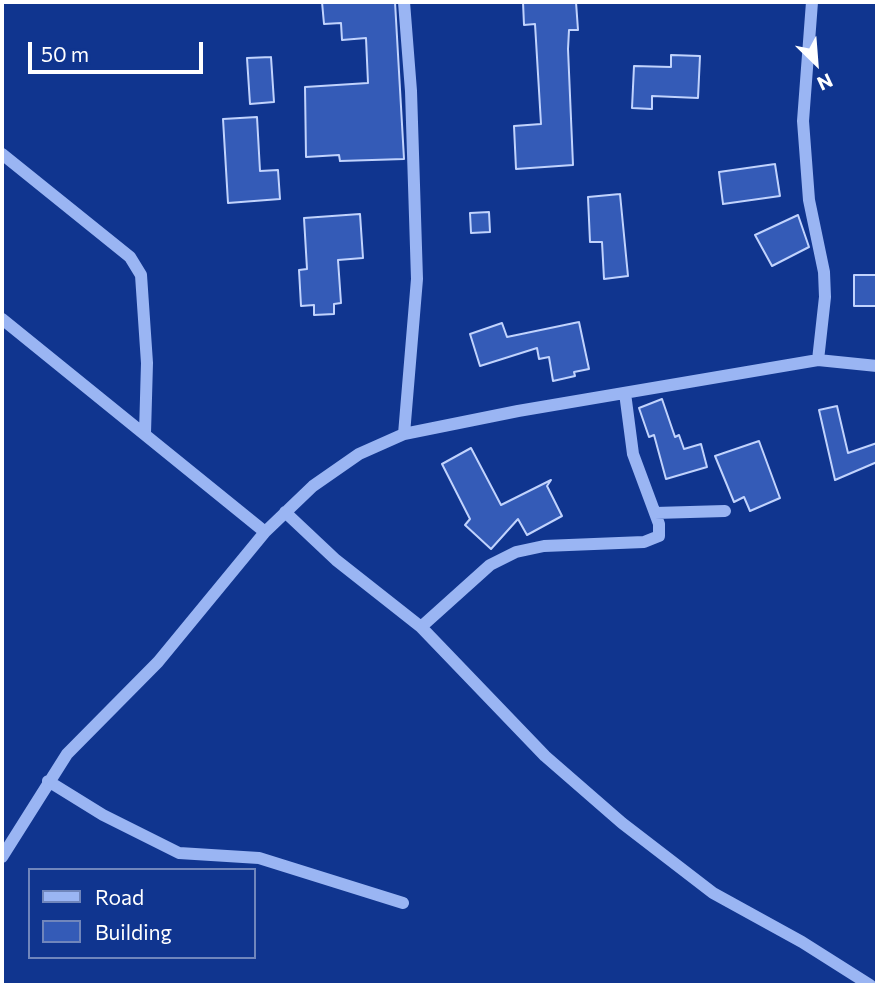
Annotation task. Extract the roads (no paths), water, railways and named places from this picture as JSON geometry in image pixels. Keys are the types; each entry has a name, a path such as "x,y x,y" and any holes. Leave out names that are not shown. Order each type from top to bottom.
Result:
{"street":[{"path":"404,2 411,90 416,279 404,433"},
{"path":"812,2 803,121 809,200 824,272 825,297 818,360"},
{"path":"2,154 130,257 141,275 147,363 145,433"},
{"path":"2,319 265,532"},
{"path":"2,858 67,754 158,662 265,532 313,486 359,454 404,433 818,360 877,366"},
{"path":"421,627 490,565 516,552 544,546 606,545 654,540 661,530 634,454 625,393"},
{"path":"654,513 725,511"},
{"path":"285,512 336,560 421,627 545,756 622,823 713,893 802,942 870,985"},
{"path":"48,781 103,816 179,853 259,858 403,903"}]}
